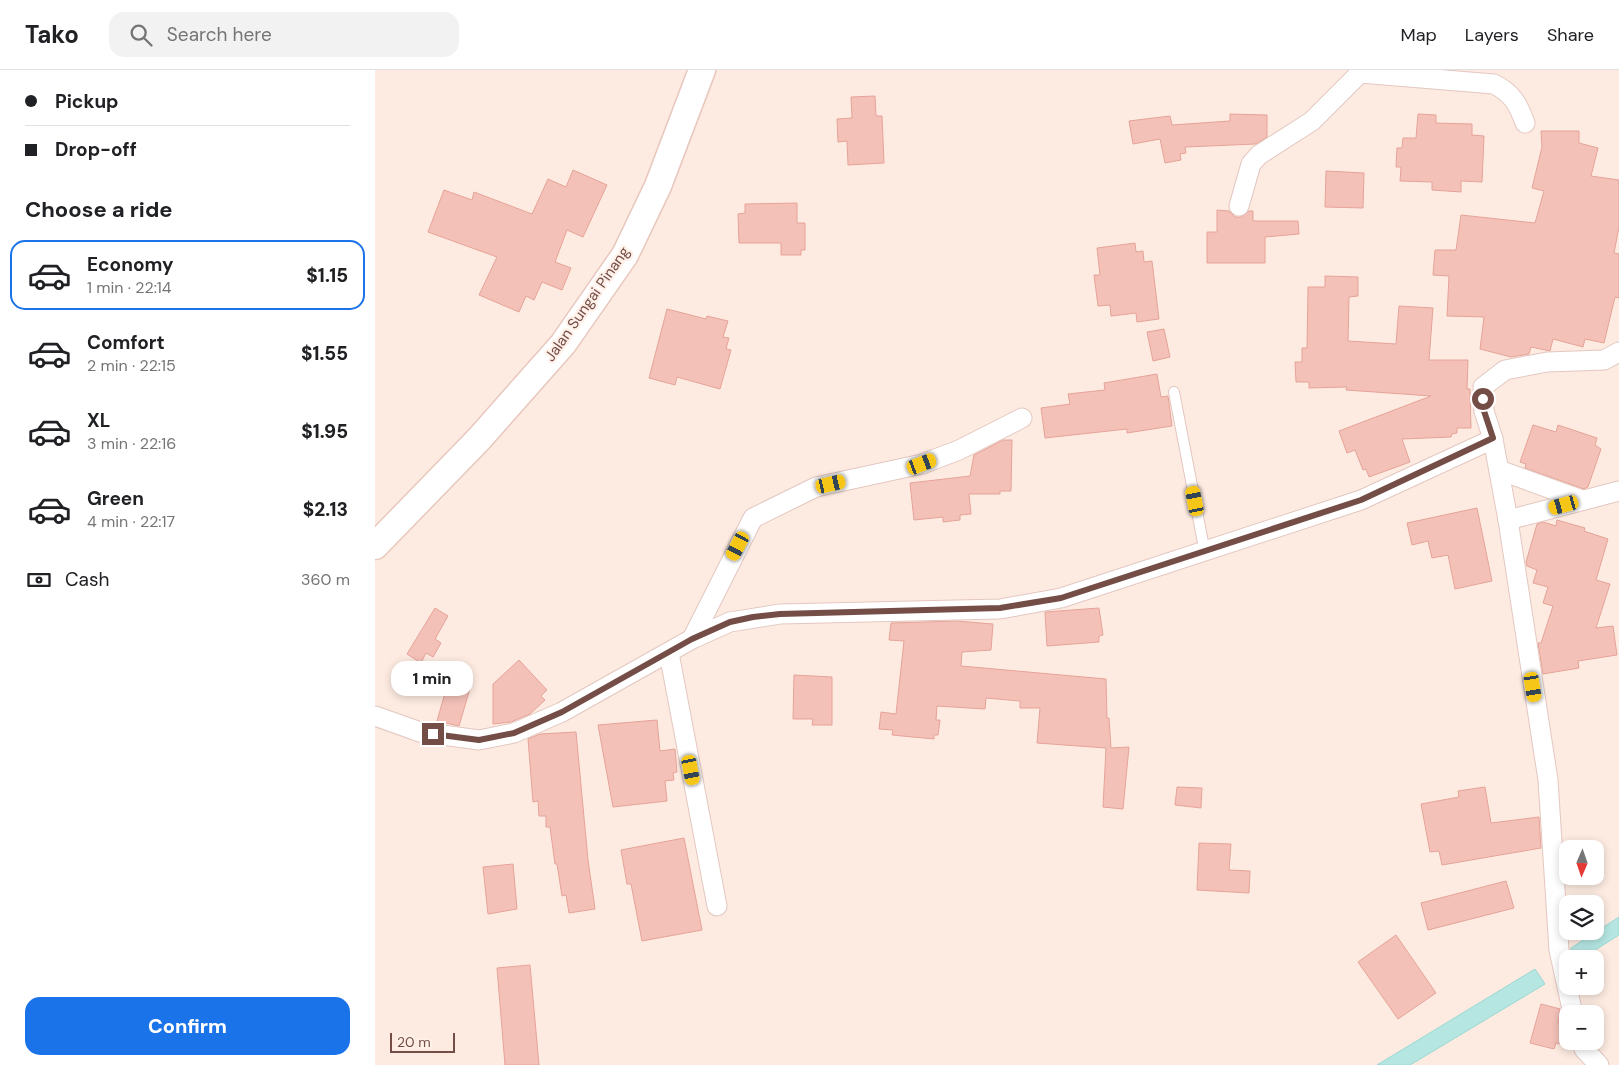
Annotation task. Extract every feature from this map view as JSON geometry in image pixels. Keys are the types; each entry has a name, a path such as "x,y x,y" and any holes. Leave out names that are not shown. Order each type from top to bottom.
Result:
{"street":[{"name":"Jalan Sungai Pinang","path":"375,546 479,439 563,344 619,263 658,186 702,70"},
{"path":"1239,206 1251,164 1259,155 1313,121 1359,72 1494,84 1508,91 1517,102 1525,123"},
{"path":"1571,1005 1559,950 1547,780 1508,520 1493,438 1484,411 1483,387 1505,370 1547,362 1604,360 1619,352"},
{"path":"692,639 753,518 816,487 931,460 959,450 1022,418"},
{"path":"375,716 420,732 479,740 514,733 562,712 692,639 730,622 780,614 965,610 1027,605 1061,598 1205,553 1361,500 1493,438"},
{"path":"1499,470 1582,500"},
{"path":"1508,520 1619,491"},
{"path":"669,653 717,906"},
{"path":"1586,1050 1599,1065"}],"lane":[{"path":"1174,392 1205,553"}],"water":[{"path":"1619,917 1619,935 1595,950 1571,950 1571,948 1583,940 1604,940 1604,927"},
{"path":"1535,969 1545,984 1410,1065 1377,1065"}],"building":[{"path":"875,96 876,116 882,116 884,163 848,165 847,141 838,142 837,119 852,118 851,97"},
{"path":"1230,114 1267,115 1267,137 1256,144 1185,147 1186,153 1180,154 1181,160 1165,163 1160,139 1133,144 1129,121 1170,116 1172,125 1230,121"},
{"path":"1418,114 1436,115 1436,123 1472,124 1472,135 1484,136 1482,182 1461,181 1461,192 1432,190 1432,182 1400,181 1401,167 1396,167 1397,148 1402,148 1403,138 1416,138"},
{"path":"1541,131 1579,131 1579,143 1598,148 1591,176 1619,180 1619,227 1614,253 1619,254 1619,298 1615,297 1604,343 1585,339 1583,347 1553,339 1550,351 1531,347 1529,354 1511,357 1480,349 1484,317 1447,316 1449,276 1433,275 1435,250 1456,250 1461,215 1535,223 1544,191 1532,188 1542,147"},
{"path":"573,170 607,185 583,237 567,230 555,262 571,268 562,290 542,282 534,300 526,296 519,312 479,295 497,257 428,232 444,190 472,200 474,192 532,214 548,179 566,187"},
{"path":"1326,171 1364,173 1363,208 1325,207"},
{"path":"797,203 797,223 805,223 805,250 801,250 801,255 781,255 781,243 739,243 738,214 745,213 745,204"},
{"path":"1217,210 1229,211 1235,217 1241,217 1249,211 1253,211 1253,221 1298,221 1299,234 1265,237 1265,263 1207,263 1207,232 1217,232"},
{"path":"1135,243 1136,252 1143,251 1144,262 1152,261 1159,319 1137,322 1136,313 1111,316 1110,305 1098,306 1094,275 1100,275 1097,248"},
{"path":"1325,276 1358,277 1358,296 1349,297 1348,341 1396,344 1399,306 1433,308 1429,360 1468,360 1467,389 1470,389 1471,428 1457,428 1457,433 1452,434 1451,437 1402,439 1410,462 1369,477 1366,469 1363,470 1355,450 1347,453 1339,431 1431,396 1346,390 1347,387 1309,388 1309,382 1296,382 1295,362 1302,362 1302,348 1307,348 1308,287 1325,287"},
{"path":"667,309 706,319 707,316 728,321 723,337 729,338 726,349 731,350 720,389 677,377 675,385 649,378"},
{"path":"1164,329 1170,357 1153,361 1147,332"},
{"path":"1157,374 1161,397 1168,396 1172,426 1127,433 1127,429 1045,438 1041,408 1070,404 1068,394 1105,390 1104,383"},
{"path":"1533,425 1556,432 1558,425 1597,438 1595,445 1601,449 1588,487 1584,489 1525,468 1526,464 1520,462"},
{"path":"1003,440 1012,440 1011,491 1000,491 1000,494 969,494 971,514 960,515 960,520 943,522 943,517 914,520 910,483 970,476 974,455"},
{"path":"1477,508 1492,581 1455,589 1448,555 1432,558 1428,541 1412,545 1407,523"},
{"path":"1557,520 1585,528 1584,531 1608,539 1596,580 1610,584 1596,628 1613,626 1617,655 1578,661 1579,668 1543,674 1538,643 1541,643 1553,606 1543,603 1548,587 1533,583 1537,570 1527,566 1526,562 1537,524 1543,522 1556,526"},
{"path":"435,608 448,616 435,639 441,643 433,657 426,653 421,663 407,654"},
{"path":"1099,608 1103,635 1099,636 1099,642 1047,646 1045,612"},
{"path":"956,621 993,624 991,650 962,652 961,666 1106,679 1107,718 1109,718 1111,748 1129,747 1123,809 1103,807 1106,748 1037,743 1040,708 1020,708 1020,701 986,698 985,709 937,706 936,720 940,720 938,735 934,735 934,739 892,735 893,730 879,729 881,712 896,714 904,641 889,640 891,623"},
{"path":"519,660 547,690 541,696 545,700 530,714 511,722 493,724 493,684"},
{"path":"794,675 832,677 832,725 812,725 813,719 793,719"},
{"path":"449,679 471,685 459,726 437,721"},
{"path":"657,720 660,751 675,749 677,772 673,773 674,780 665,781 667,801 613,807 598,725"},
{"path":"576,732 588,860 595,909 569,913 566,895 562,896 550,827 546,827 546,816 539,816 538,801 533,802 528,739 540,734"},
{"path":"1177,787 1202,788 1201,808 1175,805"},
{"path":"1485,787 1491,823 1539,817 1541,848 1442,865 1439,851 1430,852 1421,804 1459,797 1458,791"},
{"path":"684,838 702,930 642,941 631,884 627,884 621,850"},
{"path":"1199,843 1231,844 1229,870 1250,871 1249,893 1197,890"},
{"path":"513,864 517,909 488,914 483,867"},
{"path":"1506,881 1514,908 1428,930 1421,903"},
{"path":"1396,935 1436,993 1398,1019 1358,962"},
{"path":"530,965 539,1065 505,1065 497,968"},
{"path":"1541,1004 1559,1009 1559,1044 1556,1043 1554,1049 1530,1043"}],"route":[{"path":"433,734 479,740 514,733 562,712 692,639 741,619 780,614 965,610 1027,605 1061,598 1205,553 1361,500 1493,438 1484,411 1483,399"}]}
